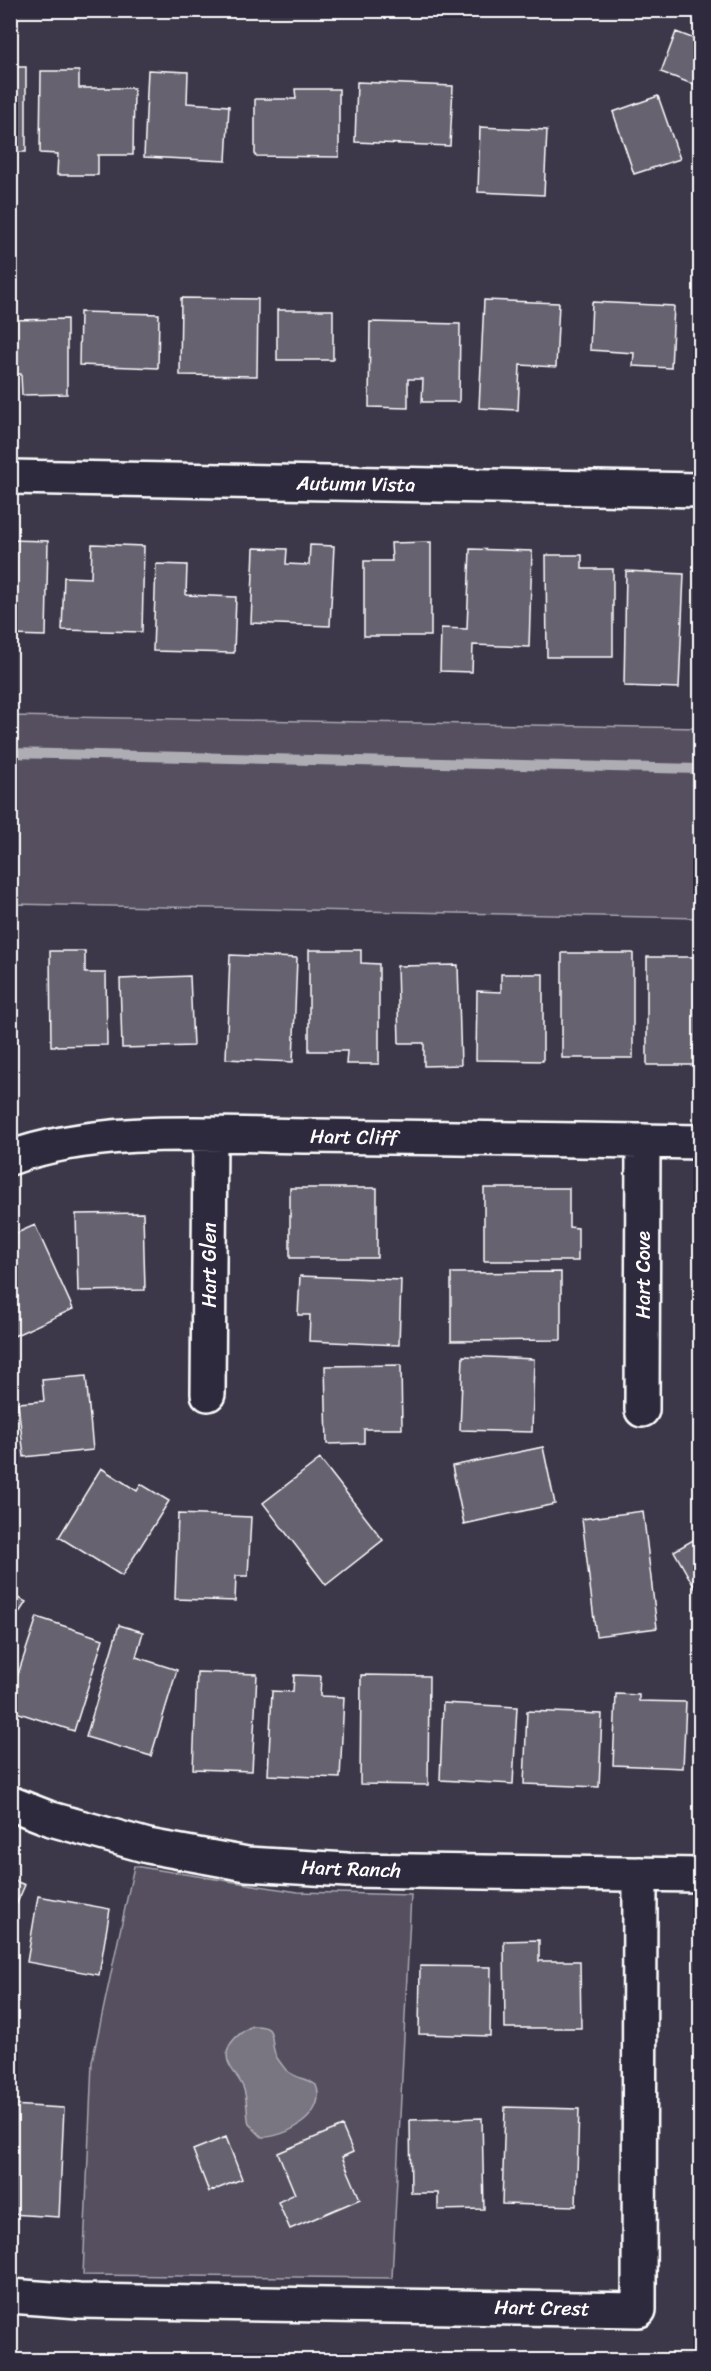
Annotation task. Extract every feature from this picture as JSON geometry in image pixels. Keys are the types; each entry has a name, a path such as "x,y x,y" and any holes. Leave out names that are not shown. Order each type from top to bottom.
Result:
{"street":[{"name":"Autumn Vista","path":"10,477 700,490"},
{"name":"Hart Cliff","path":"10,1158 65,1143 116,1136 210,1135 700,1142"},
{"name":"Hart Glen","path":"208,1394 210,1135"},
{"name":"Hart Cove","path":"642,1410 643,1141"},
{"name":"Hart Ranch","path":"10,1803 51,1819 148,1846 247,1864 347,1870 700,1875"},
{"name":"Hart Crest","path":"10,2296 79,2301 639,2310 640,1875"}],"shaded area":[{"path":"10,716 700,728 700,918 11,904"},
{"path":"134,1866 298,1892 411,1895 392,2278 83,2275 92,2062"},
{"path":"252,2026 266,2027 269,2030 275,2054 280,2062 290,2073 316,2085 318,2096 316,2106 302,2122 293,2129 272,2136 262,2137 249,2124 245,2092 227,2059 232,2042"}],"building":[{"path":"676,32 700,41 700,87 661,72"},
{"path":"10,67 26,67 26,152 10,152"},
{"path":"148,70 188,72 187,103 229,106 226,161 144,157"},
{"path":"41,71 79,71 79,88 134,88 133,155 98,155 98,175 57,175 58,154 40,153"},
{"path":"357,82 453,86 450,146 355,142"},
{"path":"295,89 339,89 339,157 255,156 255,99 296,99"},
{"path":"658,96 680,159 634,174 613,112"},
{"path":"480,127 547,130 544,195 478,192"},
{"path":"181,298 258,299 257,376 180,375"},
{"path":"484,300 559,303 556,367 520,365 518,410 479,408"},
{"path":"697,301 700,301 700,358 694,358"},
{"path":"592,302 674,306 671,368 633,366 634,353 590,350"},
{"path":"277,310 333,310 333,360 277,360"},
{"path":"80,312 159,314 158,368 79,365"},
{"path":"67,319 67,394 22,395 21,374 10,374 10,320"},
{"path":"370,322 460,324 459,402 422,402 423,379 408,379 408,408 369,407"},
{"path":"10,540 48,541 46,636 10,635"},
{"path":"431,542 431,636 364,636 364,561 392,561 391,543"},
{"path":"92,544 144,546 142,632 62,630 64,577 91,578"},
{"path":"310,545 334,546 330,626 251,623 254,548 287,549 286,564 309,565"},
{"path":"470,549 532,551 529,647 473,645 472,672 440,671 441,628 467,629"},
{"path":"546,555 582,555 582,569 613,569 613,657 547,657"},
{"path":"156,564 187,565 186,595 236,597 234,653 153,651"},
{"path":"626,571 684,574 679,688 624,686"},
{"path":"309,950 361,950 361,963 379,964 379,1064 346,1064 347,1051 309,1051"},
{"path":"50,951 85,951 85,973 106,973 107,1045 51,1046"},
{"path":"562,953 633,953 633,1058 562,1058"},
{"path":"230,955 297,958 293,1062 226,1059"},
{"path":"647,957 697,957 697,982 700,982 700,1065 647,1065"},
{"path":"458,965 461,1065 424,1066 424,1043 399,1043 397,966"},
{"path":"501,974 543,974 543,1061 476,1060 477,991 501,992"},
{"path":"190,976 193,1046 122,1048 120,979"},
{"path":"290,1188 377,1188 377,1258 290,1258"},
{"path":"484,1188 569,1188 569,1227 578,1228 578,1261 484,1261"},
{"path":"143,1213 145,1290 78,1291 76,1214"},
{"path":"35,1225 73,1309 14,1336 10,1328 10,1236"},
{"path":"561,1272 561,1340 451,1341 451,1273"},
{"path":"300,1276 401,1280 399,1345 309,1341 310,1315 298,1315"},
{"path":"463,1356 534,1359 532,1432 460,1430"},
{"path":"401,1365 402,1429 364,1429 364,1443 327,1444 325,1366"},
{"path":"86,1376 93,1450 24,1457 18,1403 44,1401 42,1380"},
{"path":"543,1447 555,1504 464,1524 452,1466"},
{"path":"320,1459 383,1540 326,1585 263,1503"},
{"path":"101,1468 137,1491 141,1484 169,1501 122,1576 59,1537"},
{"path":"643,1511 657,1628 596,1636 582,1519"},
{"path":"178,1514 251,1517 248,1576 236,1576 235,1601 175,1599"},
{"path":"700,1536 700,1597 674,1551"},
{"path":"10,1593 26,1602 10,1627"},
{"path":"37,1617 103,1639 74,1731 10,1710 10,1698"},
{"path":"119,1625 143,1632 136,1657 177,1670 151,1756 86,1737"},
{"path":"197,1672 257,1674 252,1771 193,1769"},
{"path":"294,1675 321,1676 320,1696 344,1697 340,1778 268,1775 272,1691 293,1692"},
{"path":"361,1675 429,1676 428,1785 360,1784"},
{"path":"616,1694 639,1695 639,1701 686,1702 683,1768 613,1765"},
{"path":"443,1703 517,1707 513,1784 440,1780"},
{"path":"527,1711 602,1714 599,1787 524,1784"},
{"path":"10,1879 25,1885 10,1919"},
{"path":"38,1896 110,1909 99,1975 27,1962"},
{"path":"539,1940 539,1961 580,1961 581,2028 505,2028 504,1941"},
{"path":"420,1966 491,1967 490,2036 419,2034"},
{"path":"10,2105 64,2108 59,2217 10,2214"},
{"path":"505,2107 579,2109 576,2206 502,2204"},
{"path":"482,2118 484,2209 438,2210 438,2193 411,2193 410,2120"},
{"path":"342,2126 353,2152 342,2157 360,2199 290,2229 278,2202 295,2194 278,2153"},
{"path":"226,2137 242,2179 209,2192 193,2150"}],"waterway":[{"path":"10,753 700,769"}]}
